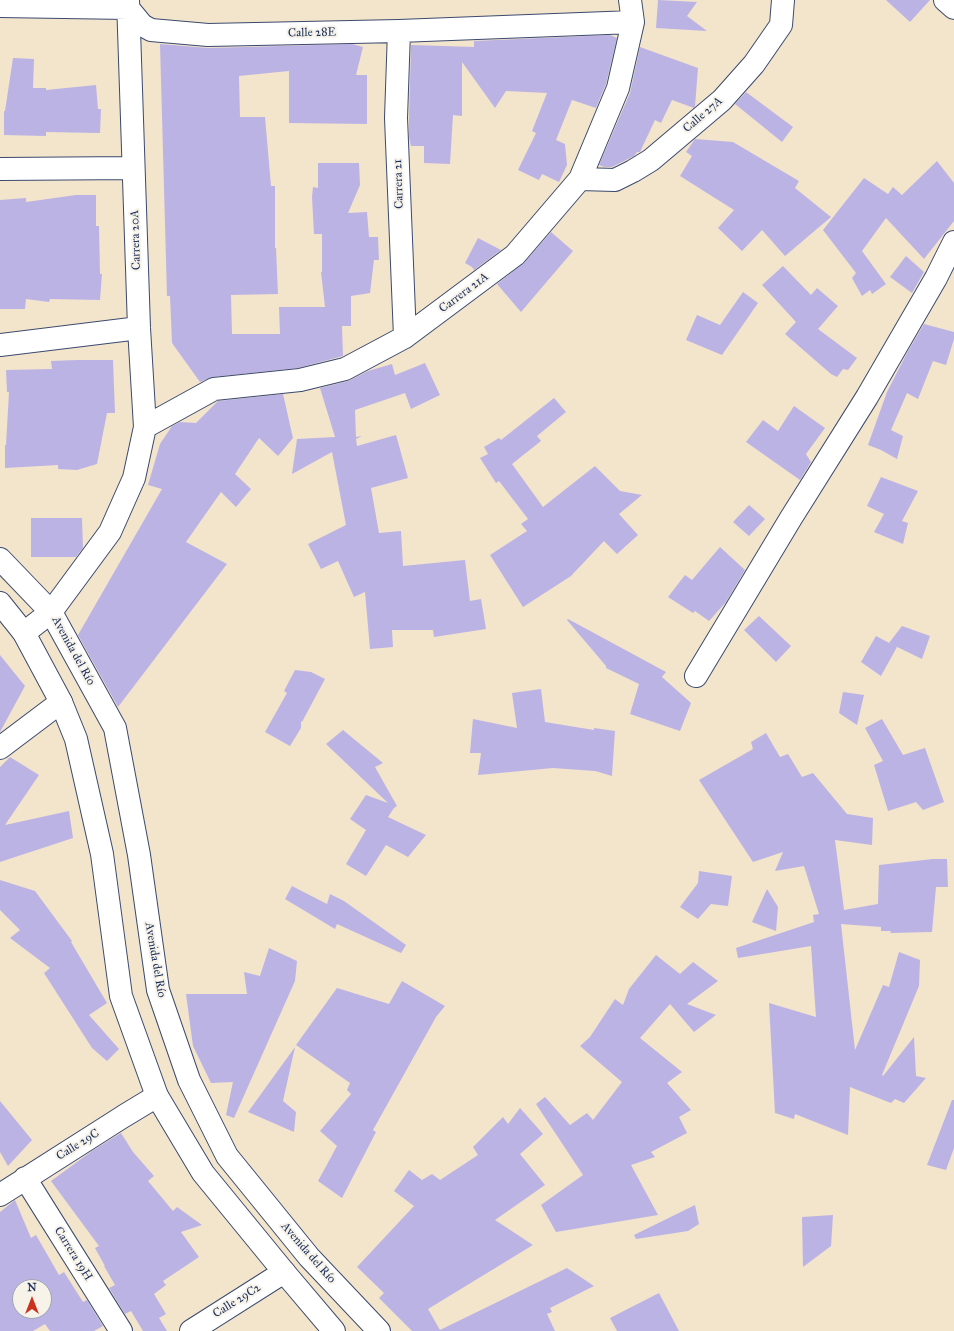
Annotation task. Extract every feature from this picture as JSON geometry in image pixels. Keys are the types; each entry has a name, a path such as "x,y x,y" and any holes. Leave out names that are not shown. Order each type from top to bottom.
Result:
{"street":[{"name":"Carrera 21A","path":"145,427 214,389 300,380 345,368 405,337 514,255 580,179 618,88 633,22 630,0"},
{"name":"Calle 27A","path":"580,179 615,180 632,171 651,160 722,100 754,64 781,25 783,0"},
{"path":"945,0 954,8"},
{"name":"Calle 28E","path":"128,4 142,25 151,30 208,35 399,31 633,22"},
{"path":"0,6 128,4"},
{"name":"Carrera 20A","path":"24,633 51,612 110,532 134,478 145,427 139,328 128,4"},
{"name":"Carrera 21","path":"399,31 396,118 405,337"},
{"path":"0,168 133,168"},
{"path":"696,676 787,524 867,397 936,278 954,242"},
{"path":"0,345 139,328"},
{"name":"Avenida del Río","path":"0,560 51,612 115,728 139,854 158,990 189,1080 227,1156 310,1257 379,1331"},
{"path":"0,604 24,633 61,702 76,739 102,854 121,996 157,1096 203,1173 334,1331"},
{"path":"0,748 61,702"},
{"name":"Calle 29C","path":"0,1195 157,1096"},
{"name":"Carrera 19H","path":"25,1178 121,1331"},
{"name":"Calle 29C2","path":"191,1331 284,1272"}],"building":[{"path":"658,0 697,2 687,16 707,31 656,28"},
{"path":"886,0 930,0 910,22"},
{"path":"610,35 617,38 606,84 596,108 572,100 556,140 565,144 567,165 559,182 542,174 539,180 518,170 536,133 532,131 547,93 506,91 495,108 462,62 462,116 453,115 450,164 424,163 424,146 411,146 409,137 409,118 411,45 474,47 474,41"},
{"path":"160,44 208,48 352,44 363,47 356,75 367,75 367,124 289,123 289,71 239,76 240,117 265,117 271,186 275,186 275,248 278,294 231,295 232,334 280,334 279,307 325,307 321,272 322,234 314,234 312,197 313,187 318,188 318,163 359,163 360,185 348,213 367,212 369,237 378,237 379,260 374,260 370,293 351,296 351,326 342,326 343,356 298,368 213,377 200,382 172,343 170,296 167,296"},
{"path":"640,47 698,68 695,106 694,108 672,100 661,123 655,120 640,152 637,152 634,156 612,167 604,167 599,165 630,93"},
{"path":"13,58 34,59 33,88 46,88 46,90 96,85 98,109 101,109 100,133 46,132 46,136 4,135 4,111"},
{"path":"746,92 793,127 782,142 735,104"},
{"path":"695,139 733,142 799,181 795,188 831,217 785,256 762,230 742,251 718,228 734,210 680,176 692,156 686,152"},
{"path":"937,161 954,183 954,221 924,259 886,218 862,251 886,284 872,294 870,290 862,296 852,278 856,273 823,230 864,178 888,194 893,187 902,195"},
{"path":"76,195 96,195 96,226 99,226 100,274 102,274 100,300 50,299 49,302 26,299 25,309 0,309 0,200 26,198 26,202"},
{"path":"551,232 573,251 521,312 497,284 524,263"},
{"path":"478,238 501,250 474,270 465,263"},
{"path":"906,256 924,272 912,293 890,277"},
{"path":"783,266 811,295 817,288 838,306 818,329 857,358 848,370 843,369 837,377 831,374 785,334 796,322 762,285"},
{"path":"743,292 758,303 722,355 686,340 697,315 720,325"},
{"path":"924,324 954,332 954,339 946,365 933,361 918,399 907,393 891,430 903,436 897,459 868,445 887,392"},
{"path":"113,360 115,413 107,413 97,464 77,470 58,469 58,465 5,468 5,445 9,392 7,392 6,370 52,369 51,361"},
{"path":"425,363 440,395 411,409 405,393 355,410 356,437 362,436 356,439 357,446 396,435 408,478 371,488 379,533 401,531 403,566 465,560 470,601 481,599 486,629 434,637 433,630 392,630 393,647 370,649 365,592 354,597 338,561 321,569 308,544 346,525 332,452 292,474 297,439 335,437 320,388 348,381 368,371 392,364 395,375"},
{"path":"283,394 293,438 278,456 259,438 235,474 251,489 236,507 221,492 186,542 227,564 118,707 78,635 162,489 148,485 160,444 172,426 180,422 196,423 218,401"},
{"path":"554,398 566,412 537,436 541,441 512,464 543,507 595,466 620,491 642,495 619,514 638,535 617,554 604,541 571,576 523,607 490,555 527,531 521,524 528,519 499,481 496,483 480,458 488,454 484,447 499,438 501,440"},
{"path":"794,406 825,428 806,454 811,462 800,480 746,442 763,420 778,431"},
{"path":"881,477 918,491 902,521 908,523 903,544 874,532 884,514 867,506"},
{"path":"749,505 765,519 749,536 733,522"},
{"path":"31,518 82,518 83,548 76,557 31,557"},
{"path":"720,547 745,570 726,602 709,621 695,611 693,613 668,597 685,575 692,580"},
{"path":"759,616 791,646 776,662 744,630"},
{"path":"568,619 666,672 662,677 691,703 680,731 630,714 639,684 606,668 606,666 567,620"},
{"path":"902,626 930,636 922,659 889,643"},
{"path":"876,636 897,647 881,676 861,662"},
{"path":"0,655 25,686 0,732"},
{"path":"295,670 311,672 325,679 302,722 301,721 301,728 290,746 265,732 287,693 284,691"},
{"path":"541,689 545,722 594,730 594,728 615,731 612,776 595,771 553,768 478,775 481,753 470,753 473,719 517,728 512,693"},
{"path":"843,692 864,695 857,725 839,713"},
{"path":"882,719 903,755 925,748 944,802 923,810 916,802 888,811 874,765 883,761 865,728"},
{"path":"343,730 383,763 375,767 397,806 388,817 426,835 408,857 386,845 366,876 346,864 366,830 350,819 366,795 388,803 326,744"},
{"path":"766,733 780,757 788,754 802,777 813,773 847,814 873,818 872,845 835,840 844,910 878,904 879,865 933,859 947,859 948,887 936,887 932,932 890,933 891,931 881,931 881,927 841,924 855,1050 883,985 889,987 899,952 920,960 919,986 882,1075 883,1076 914,1037 916,1076 926,1078 904,1103 895,1099 891,1103 850,1087 848,1135 795,1114 794,1119 775,1113 769,1003 816,1017 811,946 738,958 736,948 814,922 813,915 819,914 804,866 775,871 783,852 753,862 699,780 753,749 751,742"},
{"path":"10,757 39,775 5,825 69,811 73,838 0,862 0,767"},
{"path":"699,871 732,876 728,906 711,904 698,919 680,907 698,883"},
{"path":"0,880 35,891 72,941 71,942 107,1003 89,1015 119,1049 107,1061 92,1048 44,973 50,968 10,938 20,930 0,910"},
{"path":"292,886 327,904 330,894 344,901 406,945 401,953 337,924 335,929 285,899"},
{"path":"767,889 778,907 776,931 752,922"},
{"path":"269,948 297,961 295,981 234,1118 226,1115 233,1082 211,1083 193,1046 186,994 247,994 244,972 260,976"},
{"path":"656,955 680,974 693,962 718,981 687,1004 716,1015 694,1032 670,1004 640,1038 682,1072 667,1083 691,1110 679,1117 687,1133 651,1152 655,1157 631,1165 658,1215 556,1232 541,1205 583,1175 536,1104 545,1097 570,1125 587,1113 593,1120 622,1082 580,1046 590,1037 615,999 623,1005 629,989"},
{"path":"402,981 445,1006 436,1017 373,1130 376,1132 342,1198 318,1181 337,1146 320,1131 351,1094 347,1090 350,1083 296,1045 337,988 389,1004"},
{"path":"295,1047 283,1101 296,1112 294,1132 248,1112"},
{"path":"952,1100 954,1100 954,1148 946,1170 927,1165"},
{"path":"0,1101 32,1140 8,1166 0,1152"},
{"path":"520,1108 543,1134 520,1154 545,1185 495,1220 533,1245 428,1309 440,1330 567,1268 594,1286 550,1308 552,1312 547,1314 555,1331 412,1331 379,1298 384,1293 357,1267 414,1206 394,1191 409,1170 422,1180 432,1174 440,1180 478,1155 473,1147 503,1117 508,1124"},
{"path":"121,1133 133,1152 154,1176 148,1181 173,1211 177,1207 202,1225 181,1232 199,1257 163,1281 166,1285 154,1294 166,1314 159,1318 167,1331 143,1331 131,1311 125,1314 109,1288 115,1285 95,1248 99,1246 51,1181 92,1151"},
{"path":"15,1200 31,1238 36,1235 59,1275 64,1272 83,1302 87,1300 103,1326 94,1331 50,1331 45,1324 33,1331 0,1331 0,1212"},
{"path":"695,1205 699,1224 688,1231 636,1239 634,1235"},
{"path":"833,1215 831,1246 803,1267 802,1217"},
{"path":"659,1293 679,1331 617,1331 610,1318"}]}
